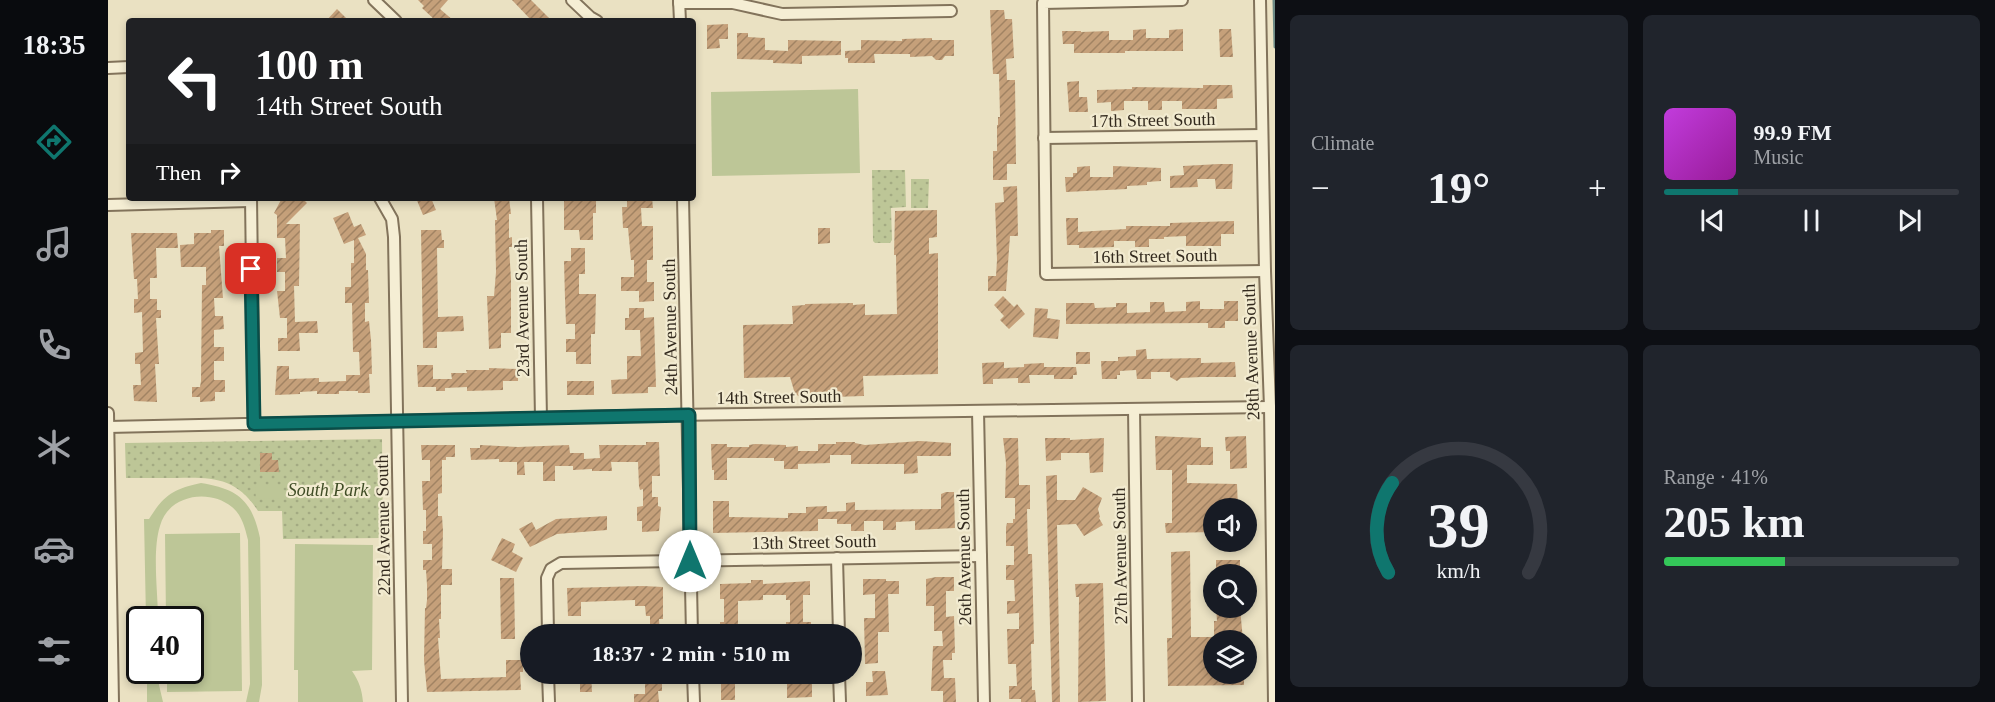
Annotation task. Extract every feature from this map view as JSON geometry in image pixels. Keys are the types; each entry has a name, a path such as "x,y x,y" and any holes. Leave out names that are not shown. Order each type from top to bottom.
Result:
{"street":[{"path":"374,0 393,18"},
{"path":"572,0 592,18"},
{"path":"1044,138 1043,3 1182,0"},
{"name":"28th Avenue South","path":"1260,0 1270,406 1274,702"},
{"path":"680,18 679,2 734,3 782,14 951,11"},
{"path":"108,68 126,68"},
{"name":"17th Street South","path":"1044,138 1262,135"},
{"name":"16th Street South","path":"1044,138 1046,274 1265,271"},
{"path":"108,205 203,201"},
{"path":"250,201 254,424"},
{"name":"22nd Avenue South","path":"383,201 392,219 394,237 402,702"},
{"name":"23rd Avenue South","path":"537,201 541,418"},
{"name":"24th Avenue South","path":"683,201 692,624"},
{"name":"14th Street South","path":"108,427 1270,406"},
{"name":"27th Avenue South","path":"1134,409 1138,702"},
{"name":"26th Avenue South","path":"978,411 984,702"},
{"path":"108,414 110,680 113,702"},
{"name":"13th Street South","path":"548,624 547,578 551,569 561,563 981,556"},
{"path":"837,558 839,624"},
{"path":"548,684 549,702"},
{"path":"693,684 694,702"},
{"path":"839,684 840,702"}],"green space":[{"path":"858,89 860,173 712,176 711,92"},
{"path":"872,170 905,170 906,207 891,208 892,240 890,243 873,241"},
{"path":"911,179 929,179 928,208 911,208"},
{"name":"South Park","path":"382,439 383,538 283,539 282,511 258,511 242,492 223,482 202,478 126,478 125,443"},
{"path":"201,483 234,493 248,506 257,525 260,538 262,685 259,702 246,702 250,684 248,540 241,518 232,507 223,501 201,496 180,501 171,507 160,526 156,547 157,606 146,606 144,519 149,519 170,494"},
{"path":"255,485 282,485 282,498 256,499"},
{"path":"240,533 242,691 167,692 167,684 204,684 204,606 166,606 165,534"},
{"path":"295,544 373,545 372,670 352,671 360,686 363,702 298,702 298,670 294,670"},
{"path":"147,684 159,684 163,702 147,702"}],"building":[{"path":"418,0 448,0 440,9 450,18 433,18 422,8 424,6"},
{"path":"512,0 531,0 549,18 529,18"},
{"path":"337,9 346,18 329,18"},
{"path":"990,10 1004,10 1005,19 1012,19 1014,58 1006,59 1007,80 1015,80 1016,164 1007,164 1007,180 993,180 993,151 997,151 997,125 998,117 1000,117 999,74 993,74"},
{"path":"728,24 728,39 719,39 720,48 707,49 707,25"},
{"path":"1146,29 1146,38 1169,38 1169,30 1183,29 1183,51 1074,53 1074,44 1063,44 1062,31 1109,31 1109,40 1133,40 1133,30"},
{"path":"1219,29 1231,29 1233,57 1220,57"},
{"path":"737,33 748,33 748,37 765,38 765,50 788,51 788,40 841,41 841,55 802,56 802,64 737,59"},
{"path":"932,38 932,40 954,40 954,56 945,56 942,60 936,60 932,56 874,54 875,63 848,63 848,58 845,58 845,51 861,50 861,40 902,41 902,39"},
{"path":"1079,81 1079,97 1087,97 1088,112 1069,112 1067,82"},
{"path":"1203,85 1232,85 1233,98 1217,99 1217,109 1182,109 1182,101 1162,101 1162,110 1148,110 1148,101 1124,101 1124,110 1111,111 1111,102 1097,103 1097,90 1132,89 1132,87 1203,88"},
{"path":"1233,164 1232,189 1216,189 1215,179 1197,179 1198,187 1170,188 1170,176 1184,175 1183,166"},
{"path":"1090,166 1090,177 1113,177 1113,166 1161,168 1161,181 1147,182 1147,185 1127,186 1127,189 1066,192 1065,177 1073,177 1073,173 1077,173 1077,167"},
{"path":"1017,186 1018,236 1010,236 1006,291 988,291 988,276 996,276 995,203 1004,202 1003,187"},
{"path":"280,201 305,201 307,203 286,224 300,224 299,286 294,286 295,322 317,321 318,333 299,333 300,351 278,351 278,338 287,338 287,318 280,318 277,291 285,291 285,272 277,272 277,258 286,258 285,238 277,238 277,215 274,213"},
{"path":"417,201 432,201 436,210 423,215"},
{"path":"494,201 509,201 509,238 512,237 512,247 509,247 511,333 501,333 501,348 489,349 487,296 494,296 495,220 497,220"},
{"path":"564,201 596,201 596,213 593,213 593,240 580,240 579,230 564,230"},
{"path":"627,201 652,201 653,208 641,208 642,226 653,226 653,260 647,260 647,282 654,282 654,301 639,302 639,291 621,291 621,277 634,277 634,260 631,260 628,228 623,228 622,207 627,207"},
{"path":"937,210 937,237 929,238 929,254 938,253 938,374 863,376 864,396 802,398 795,394 790,377 744,378 743,325 793,324 792,306 805,304 865,304 865,315 897,314 896,255 894,255 895,211"},
{"path":"348,212 354,227 361,224 366,235 358,238 366,254 366,270 368,270 369,303 365,303 365,322 369,321 371,340 370,393 339,391 339,394 317,394 317,391 275,395 277,366 289,366 289,379 319,378 319,382 346,381 346,375 360,375 359,352 353,352 352,303 345,303 345,287 351,287 354,240 344,244 333,218"},
{"path":"1066,218 1078,218 1078,232 1126,229 1126,226 1170,226 1170,223 1234,221 1234,234 1221,234 1221,246 1186,246 1186,236 1149,239 1149,247 1135,247 1135,241 1114,241 1114,247 1079,248 1079,245 1067,245"},
{"path":"818,228 830,228 830,243 818,244"},
{"path":"211,230 224,230 224,246 219,246 223,298 214,298 215,316 223,316 224,329 214,330 214,347 224,347 224,361 214,361 214,380 225,380 225,392 215,392 215,401 200,402 200,397 192,397 192,387 200,387 201,381 202,285 206,285 206,267 181,267 180,245 194,244 194,233 211,233"},
{"path":"421,230 441,230 442,240 444,240 444,248 437,248 438,317 463,316 464,331 437,332 437,348 423,348"},
{"path":"131,233 177,233 178,248 156,248 157,278 150,278 150,299 157,299 157,310 161,310 161,318 156,318 159,364 155,364 157,402 134,401 133,385 141,385 140,364 135,364 135,353 143,352 142,312 134,313 134,299 138,299 137,279 134,279"},
{"path":"571,248 585,248 585,274 579,274 579,294 596,294 595,334 591,334 591,364 576,364 576,352 566,352 566,339 575,339 575,324 566,324 564,261 571,261"},
{"path":"1003,296 1014,307 1017,304 1025,314 1009,329 1000,320 1004,316 994,305"},
{"path":"1200,301 1200,309 1224,309 1224,301 1238,301 1238,321 1225,321 1225,328 1208,328 1208,323 1066,324 1066,303 1094,303 1095,308 1116,307 1116,303 1127,303 1127,313 1150,312 1150,302 1164,302 1165,312 1186,311 1186,302"},
{"path":"629,308 644,308 644,318 654,317 656,387 648,387 648,393 612,394 611,380 627,379 627,356 641,356 640,330 625,330 625,318 629,318"},
{"path":"1035,308 1048,309 1047,318 1060,320 1058,339 1033,337"},
{"path":"1146,349 1147,359 1201,358 1201,363 1235,362 1236,377 1181,378 1177,381 1170,377 1170,372 1151,372 1151,379 1137,379 1136,370 1120,371 1117,379 1102,379 1101,361 1118,361 1118,357 1136,356 1136,350"},
{"path":"1076,352 1090,352 1090,364 1076,364"},
{"path":"1004,362 1004,368 1044,363 1044,367 1076,367 1077,375 1073,375 1073,379 1054,379 1054,375 1029,375 1030,383 1018,383 1018,378 993,379 993,384 983,384 982,363"},
{"path":"417,365 433,365 433,379 452,379 451,373 467,373 466,370 518,369 518,381 503,381 503,390 467,391 467,387 445,388 445,391 436,391 436,387 418,387"},
{"path":"567,381 594,381 594,395 567,395"},
{"path":"1155,436 1201,438 1201,447 1213,447 1213,465 1187,465 1187,483 1237,484 1238,498 1203,498 1203,532 1166,533 1165,523 1172,523 1172,470 1156,470"},
{"path":"1246,436 1247,468 1230,469 1230,451 1226,451 1225,437"},
{"path":"1003,438 1018,438 1019,485 1030,485 1030,509 1027,509 1028,554 1032,554 1034,644 1031,644 1032,690 1035,690 1036,702 1009,699 1009,686 1017,686 1016,664 1008,664 1007,629 1019,629 1019,613 1007,614 1007,601 1015,601 1014,580 1006,580 1006,565 1014,565 1014,546 1006,546 1006,527 1007,523 1013,523 1015,519 1015,498 1005,498 1006,463"},
{"path":"1045,438 1070,438 1070,440 1104,438 1103,472 1090,473 1089,453 1061,453 1061,460 1046,461"},
{"path":"920,441 951,443 951,456 917,456 918,473 904,474 904,464 851,464 851,455 830,455 830,463 798,464 798,469 784,469 784,461 774,461 774,458 727,458 727,480 714,480 714,470 712,470 711,444 727,444 727,447 749,447 755,444 786,445 786,447 798,446 798,451 818,451 818,444 836,444 836,442 855,442 865,445"},
{"path":"646,442 659,442 660,476 652,476 652,497 658,497 658,506 661,507 659,531 642,532 642,521 637,521 637,507 643,506 643,489 640,490 639,486 638,462 611,462 612,471 573,470 573,466 555,466 555,481 543,481 543,462 524,462 525,475 517,475 517,462 499,462 499,459 471,460 470,448 480,448 480,445 518,447 569,445 570,453 584,453 584,459 600,458 599,445 646,445"},
{"path":"421,445 455,445 455,457 446,457 446,460 442,460 442,493 438,494 438,516 442,516 443,531 442,569 452,569 452,585 441,585 440,638 438,638 441,679 506,677 506,660 520,660 521,690 427,692 424,660 427,585 423,560 432,560 432,544 423,544 423,531 426,531 426,510 423,510 422,481 430,481 430,460 422,460"},
{"path":"260,453 272,453 272,460 278,460 279,472 260,472"},
{"path":"1057,475 1057,500 1075,500 1083,487 1102,498 1098,509 1103,525 1084,536 1076,524 1057,525 1060,702 1052,702 1046,476"},
{"path":"954,492 955,528 915,530 915,521 896,522 896,530 883,530 883,521 864,521 864,531 851,531 851,524 837,524 837,519 818,519 818,531 713,533 713,501 729,501 729,517 788,518 788,513 806,513 806,507 827,506 827,512 846,511 846,503 855,502 855,510 941,509 941,494"},
{"path":"607,516 607,530 557,534 530,547 519,529 532,522 536,530 556,519"},
{"path":"502,538 515,544 512,552 523,558 516,572 491,560"},
{"path":"1190,551 1191,637 1203,637 1203,684 1244,685 1168,686 1167,638 1172,638 1171,552"},
{"path":"1216,560 1240,560 1240,564 1216,564"},
{"path":"954,577 954,591 946,591 946,617 954,616 955,653 952,653 952,660 943,660 944,678 955,678 956,702 943,702 943,691 931,691 933,646 943,646 942,631 934,631 934,606 926,606 926,579"},
{"path":"500,578 514,578 515,639 501,639"},
{"path":"863,579 899,581 899,594 888,594 889,632 878,632 878,663 865,664 864,618 875,618 875,594 863,595"},
{"path":"751,580 763,580 763,584 810,581 810,595 803,595 803,622 811,622 811,624 786,624 790,622 790,600 786,600 786,595 763,595 763,600 738,601 738,624 720,624 724,622 724,599 720,599 720,584 751,583"},
{"path":"1103,583 1106,701 1078,702 1079,597 1076,597 1075,584"},
{"path":"663,587 663,619 659,619 659,624 650,624 650,616 646,616 645,606 635,606 635,600 581,602 581,616 568,616 567,588"},
{"path":"1217,618 1241,618 1242,630 1214,630 1214,621 1217,621"},
{"path":"872,671 885,671 888,695 866,696 866,682 873,682"},
{"path":"580,684 592,684 592,692 580,692"},
{"path":"645,684 662,684 662,691 658,691 659,702 634,702 634,694 645,694"},
{"path":"721,684 735,684 735,700 721,700"},
{"path":"787,684 812,684 812,697 787,698"}],"waterway":[{"path":"1274,0 1275,47"}],"route":[{"path":"251,269 254,424 689,415 690,561"}]}
